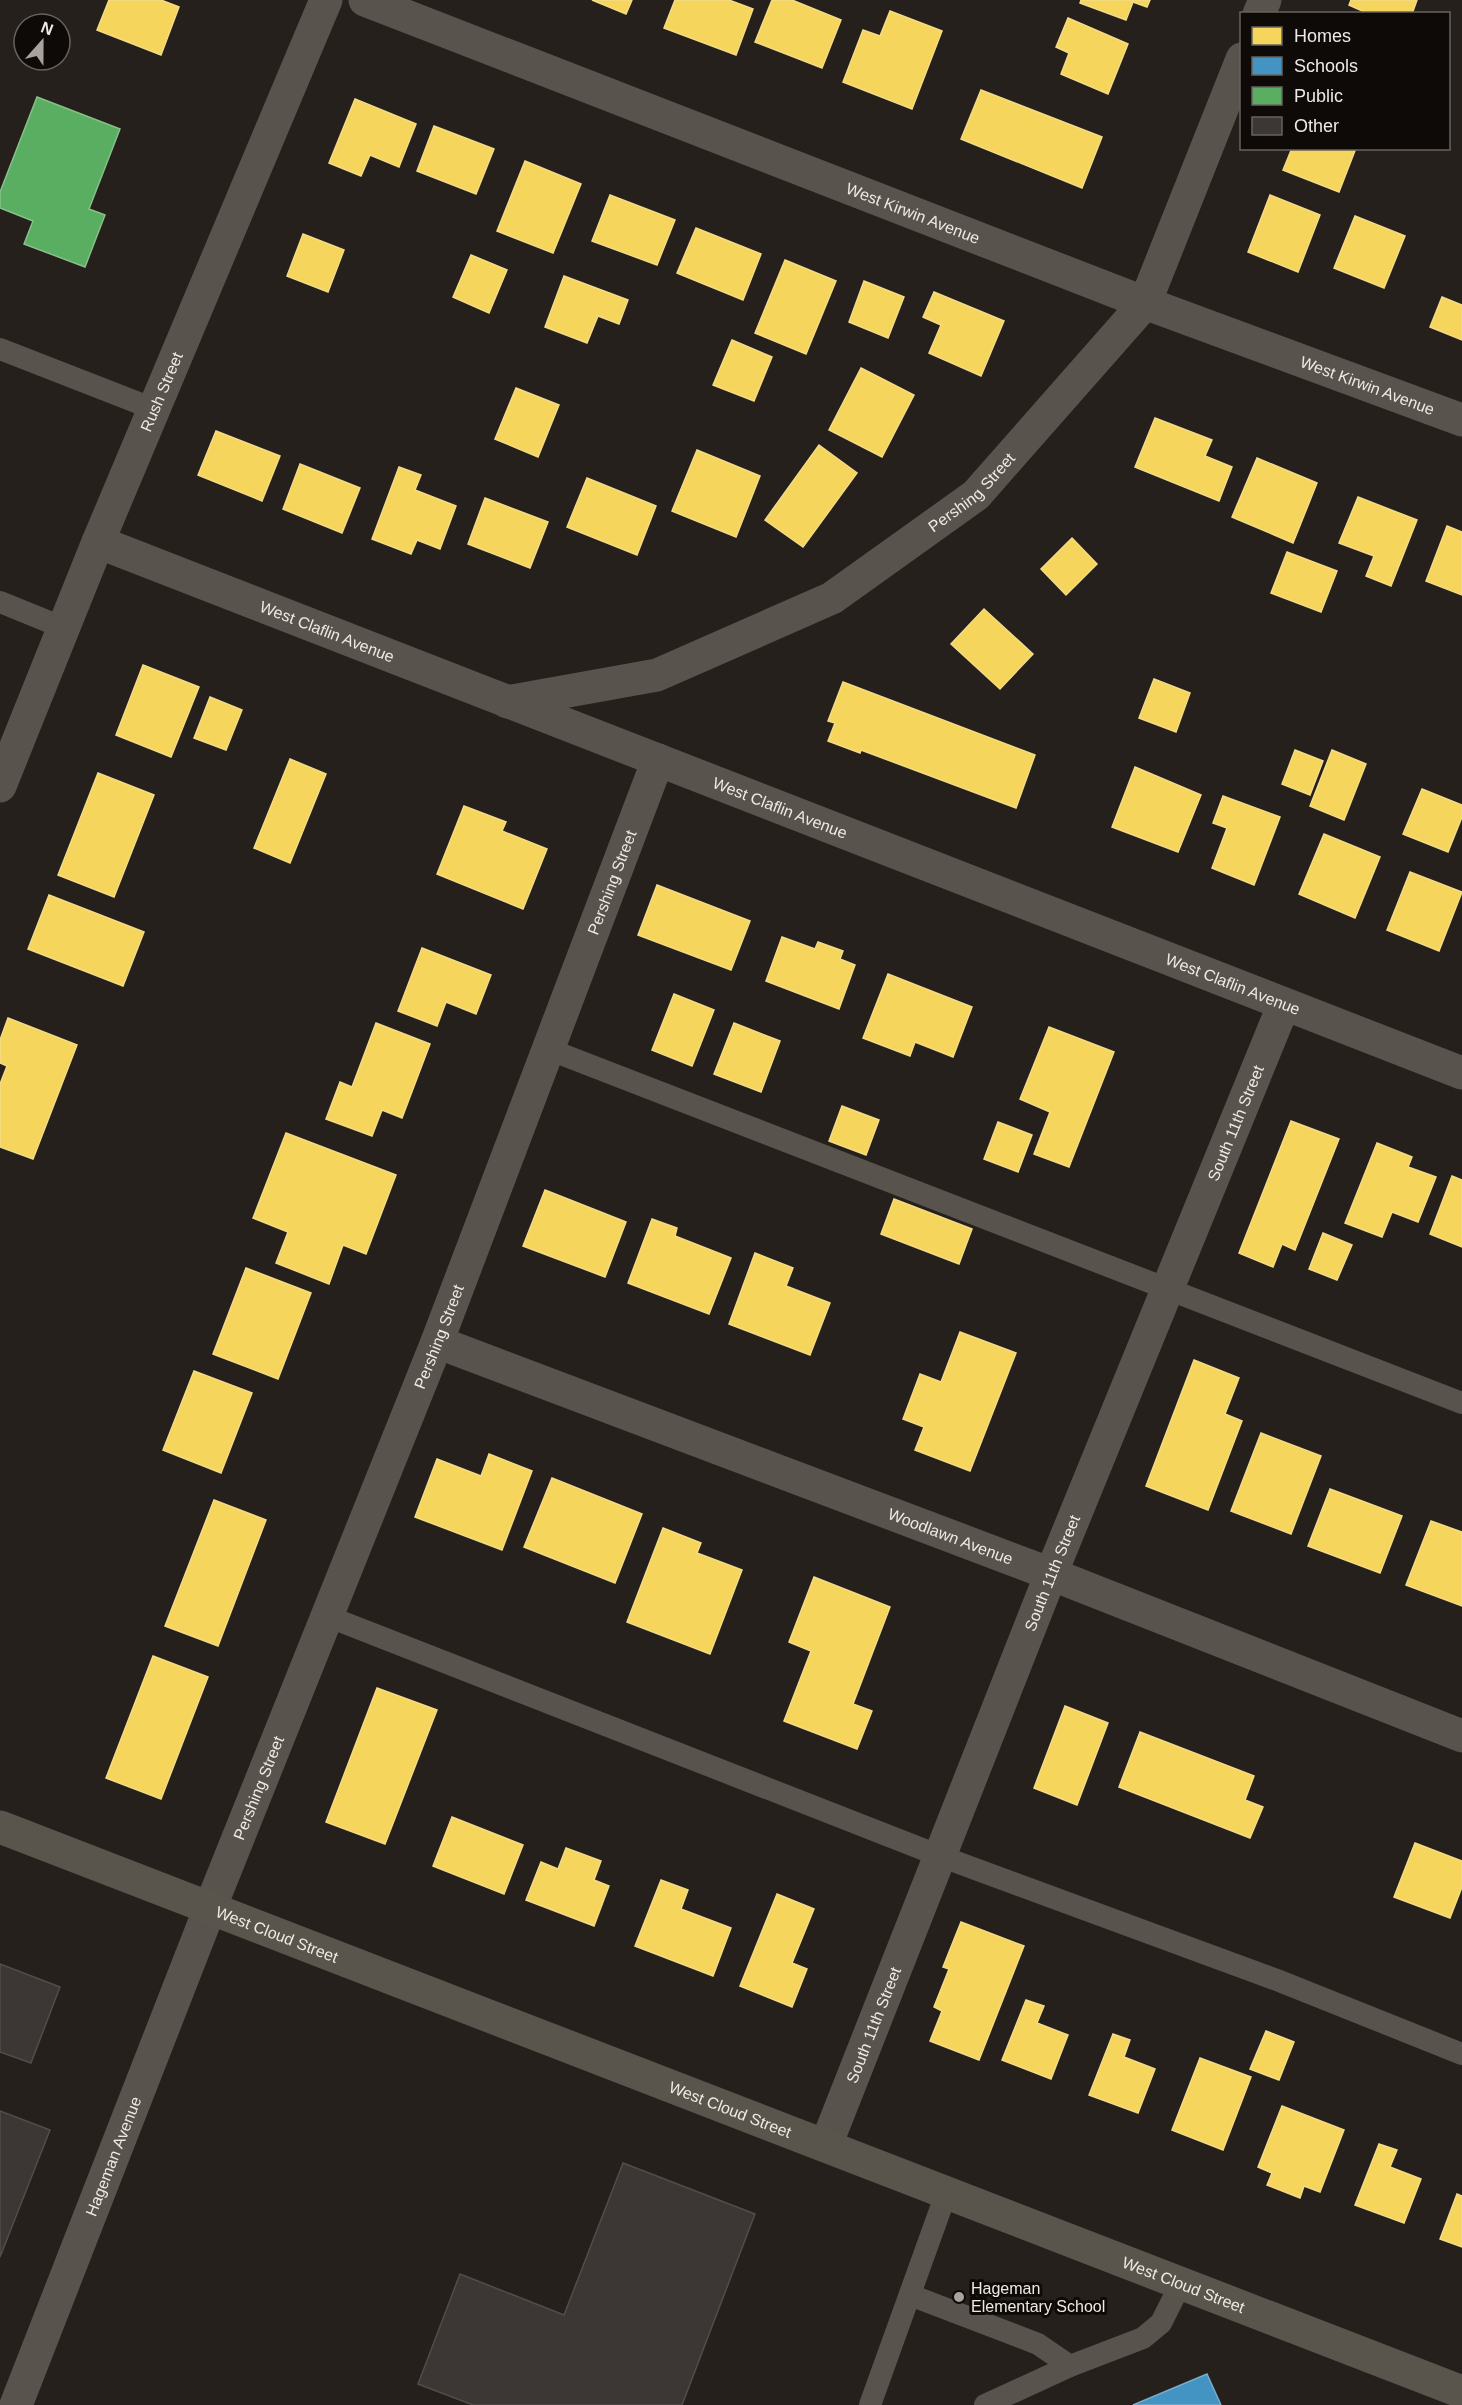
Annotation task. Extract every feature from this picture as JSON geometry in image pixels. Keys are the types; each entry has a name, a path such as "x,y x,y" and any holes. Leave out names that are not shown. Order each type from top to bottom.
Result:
{"main road":[{"name":"West Cloud Street","path":"0,1827 1462,2392"}],"street":[{"name":"Rush Street","path":"0,786 98,542 326,0"},
{"name":"West Kirwin Avenue","path":"365,0 1145,303 1462,420"},
{"name":"Pershing Street","path":"507,702 657,675 832,598 976,495 1145,303 1240,64"},
{"name":"West Claflin Avenue","path":"98,542 1462,1073"},
{"name":"Pershing Street","path":"210,1908 437,1342 658,760"},
{"name":"South 11th Street","path":"826,2145 1051,1574 1284,1004"},
{"name":"Woodlawn Avenue","path":"437,1342 1051,1574 1462,1736"},
{"name":"Hageman Avenue","path":"16,2405 210,1908"}],"lane":[{"path":"0,349 154,409"},
{"path":"0,602 64,628"},
{"path":"548,1049 1462,1403"},
{"path":"327,1616 940,1856 1277,1980 1462,2054"},
{"path":"870,2405 946,2191"},
{"path":"985,2405 1070,2366 1143,2338 1161,2323 1181,2283"},
{"path":"910,2295 1038,2344 1070,2366"}],"building: Homes":[{"path":"109,0 161,0 179,7 161,55 97,30"},
{"path":"592,0 632,0 626,14"},
{"path":"675,0 729,0 753,9 736,55 664,28"},
{"path":"772,0 792,0 841,20 822,68 755,42"},
{"path":"1081,0 1150,0 1147,7 1133,2 1126,20 1080,3"},
{"path":"1351,0 1417,0 1413,12 1365,12 1349,5"},
{"path":"890,11 942,31 912,109 843,82 863,30 880,36"},
{"path":"1068,18 1128,44 1108,94 1061,74 1069,53 1056,47"},
{"path":"981,90 1102,137 1082,188 961,139"},
{"path":"355,99 416,124 399,167 370,155 361,176 329,163"},
{"path":"434,126 494,149 476,194 417,171"},
{"path":"1291,150 1355,150 1339,192 1283,170"},
{"path":"525,161 581,184 553,253 497,231"},
{"path":"610,195 675,220 657,265 592,241"},
{"path":"1270,195 1320,215 1298,272 1248,252"},
{"path":"1355,216 1405,236 1384,288 1334,268"},
{"path":"696,228 761,254 743,300 677,273"},
{"path":"303,234 344,250 328,292 287,276"},
{"path":"471,255 507,270 489,313 453,297"},
{"path":"785,260 836,281 806,354 755,333"},
{"path":"564,276 628,300 619,324 598,316 587,343 545,327"},
{"path":"864,281 904,297 888,338 849,322"},
{"path":"934,292 1004,321 981,376 929,353 941,325 923,317"},
{"path":"1442,297 1462,305 1462,340 1430,327"},
{"path":"732,340 772,357 754,401 713,385"},
{"path":"861,368 914,395 882,457 829,430"},
{"path":"516,388 559,405 538,457 495,439"},
{"path":"1155,418 1212,440 1205,456 1232,467 1219,501 1135,467"},
{"path":"216,431 280,456 262,501 198,475"},
{"path":"819,445 857,473 803,547 765,520"},
{"path":"697,450 760,476 736,537 672,511"},
{"path":"1257,458 1317,483 1293,543 1232,517"},
{"path":"300,464 360,488 342,533 283,509"},
{"path":"399,467 421,475 415,490 456,506 440,549 417,540 411,554 372,539"},
{"path":"587,478 656,506 637,555 567,527"},
{"path":"1358,497 1417,520 1391,586 1366,576 1374,556 1339,543"},
{"path":"485,498 548,522 530,568 468,544"},
{"path":"1447,526 1462,532 1462,595 1426,581"},
{"path":"1072,538 1097,564 1066,595 1041,569"},
{"path":"1287,552 1337,571 1321,612 1271,593"},
{"path":"984,609 1033,654 1000,689 951,644"},
{"path":"143,665 199,687 171,757 116,735"},
{"path":"1154,679 1190,693 1176,732 1139,718"},
{"path":"843,682 1035,755 1016,808 861,750 860,753 828,741 835,723 828,721"},
{"path":"210,697 242,710 226,750 194,738"},
{"path":"1295,750 1323,761 1310,795 1282,784"},
{"path":"1332,750 1366,764 1344,820 1310,806"},
{"path":"290,759 326,774 290,863 254,848"},
{"path":"1135,767 1201,795 1178,852 1112,827"},
{"path":"98,773 154,795 114,897 58,875"},
{"path":"1422,789 1462,805 1462,817 1448,852 1403,834"},
{"path":"1223,796 1280,817 1254,885 1212,868 1227,828 1213,823"},
{"path":"464,806 506,822 502,831 547,849 523,909 437,874"},
{"path":"1324,834 1380,857 1355,918 1299,894"},
{"path":"1410,872 1462,892 1439,951 1387,930"},
{"path":"657,885 750,921 731,970 638,935"},
{"path":"49,895 144,932 123,986 28,949"},
{"path":"782,937 815,949 818,942 843,951 840,959 855,965 839,1009 766,981"},
{"path":"422,948 491,975 476,1014 446,1002 437,1026 398,1011"},
{"path":"888,974 972,1007 953,1057 915,1042 910,1056 863,1038"},
{"path":"674,994 714,1010 692,1066 652,1050"},
{"path":"8,1018 77,1045 33,1159 0,1147 0,1084 7,1066 0,1063 0,1040"},
{"path":"376,1023 430,1044 402,1118 382,1110 372,1136 326,1119 340,1082 352,1087"},
{"path":"734,1023 780,1041 761,1092 714,1074"},
{"path":"1049,1027 1114,1052 1069,1167 1034,1154 1050,1112 1020,1099"},
{"path":"842,1106 879,1120 866,1155 829,1141"},
{"path":"1291,1121 1339,1139 1295,1250 1282,1244 1273,1267 1239,1253"},
{"path":"998,1122 1032,1135 1018,1172 984,1159"},
{"path":"286,1133 396,1175 366,1254 343,1245 329,1284 276,1263 288,1232 253,1218"},
{"path":"1377,1143 1412,1157 1408,1167 1436,1177 1418,1222 1392,1212 1382,1237 1345,1223"},
{"path":"1452,1176 1462,1180 1462,1247 1430,1234"},
{"path":"545,1190 626,1222 605,1277 523,1246"},
{"path":"894,1199 972,1229 959,1264 881,1234"},
{"path":"652,1219 677,1228 675,1236 731,1258 709,1314 628,1283"},
{"path":"1323,1233 1352,1245 1337,1280 1309,1269"},
{"path":"755,1253 793,1268 786,1286 830,1303 810,1355 729,1324"},
{"path":"246,1268 311,1293 278,1379 213,1354"},
{"path":"960,1332 1016,1353 970,1471 915,1450 924,1427 903,1419 920,1374 941,1382"},
{"path":"1194,1360 1239,1378 1225,1414 1242,1421 1208,1510 1146,1486"},
{"path":"194,1371 252,1393 221,1473 163,1450"},
{"path":"1261,1433 1321,1456 1291,1534 1231,1511"},
{"path":"489,1454 532,1471 502,1550 415,1517 437,1459 481,1476"},
{"path":"552,1478 642,1514 615,1583 524,1547"},
{"path":"1330,1489 1402,1516 1380,1573 1308,1546"},
{"path":"214,1500 266,1520 218,1646 165,1626"},
{"path":"1431,1521 1462,1532 1462,1606 1406,1585"},
{"path":"663,1528 701,1543 697,1553 742,1570 710,1654 627,1622"},
{"path":"814,1577 890,1607 853,1704 872,1711 857,1749 784,1721 811,1651 789,1642"},
{"path":"153,1656 208,1677 161,1799 106,1778"},
{"path":"377,1688 437,1710 385,1844 326,1822"},
{"path":"1065,1706 1108,1723 1077,1805 1034,1788"},
{"path":"1140,1732 1254,1776 1245,1800 1263,1807 1250,1838 1119,1787"},
{"path":"452,1817 523,1845 504,1894 433,1866"},
{"path":"1415,1843 1462,1861 1462,1887 1450,1918 1394,1897"},
{"path":"566,1848 601,1861 594,1880 609,1886 594,1926 526,1900 541,1862 558,1869"},
{"path":"661,1880 688,1890 681,1909 731,1928 713,1976 635,1946"},
{"path":"777,1894 814,1909 792,1963 807,1969 792,2007 740,1986"},
{"path":"961,1922 1024,1946 979,2060 930,2041 942,2011 934,2007 949,1969 943,1967"},
{"path":"1026,2000 1044,2006 1037,2023 1068,2035 1051,2079 1002,2060"},
{"path":"1266,2031 1294,2042 1279,2080 1250,2069"},
{"path":"1113,2034 1130,2040 1124,2057 1155,2069 1138,2113 1089,2095"},
{"path":"1200,2058 1251,2077 1223,2150 1172,2130"},
{"path":"1282,2106 1344,2130 1320,2192 1304,2186 1300,2198 1267,2185 1272,2173 1258,2167"},
{"path":"1379,2144 1397,2150 1390,2167 1421,2179 1404,2223 1355,2205"},
{"path":"1457,2194 1462,2196 1462,2247 1440,2239"}],"building: Schools":[{"path":"1207,2374 1221,2405 1133,2405"}],"building: Public":[{"path":"37,97 120,129 89,209 105,215 85,267 24,244 33,221 0,208 0,192"}],"building: Other":[{"path":"0,1964 60,1987 31,2063 0,2052"},
{"path":"0,2111 50,2130 0,2257"},
{"path":"623,2163 755,2214 682,2405 473,2405 418,2384 460,2274 564,2315"}],"place":[{"name":"Hageman Elementary School","path":"959,2297"}]}
